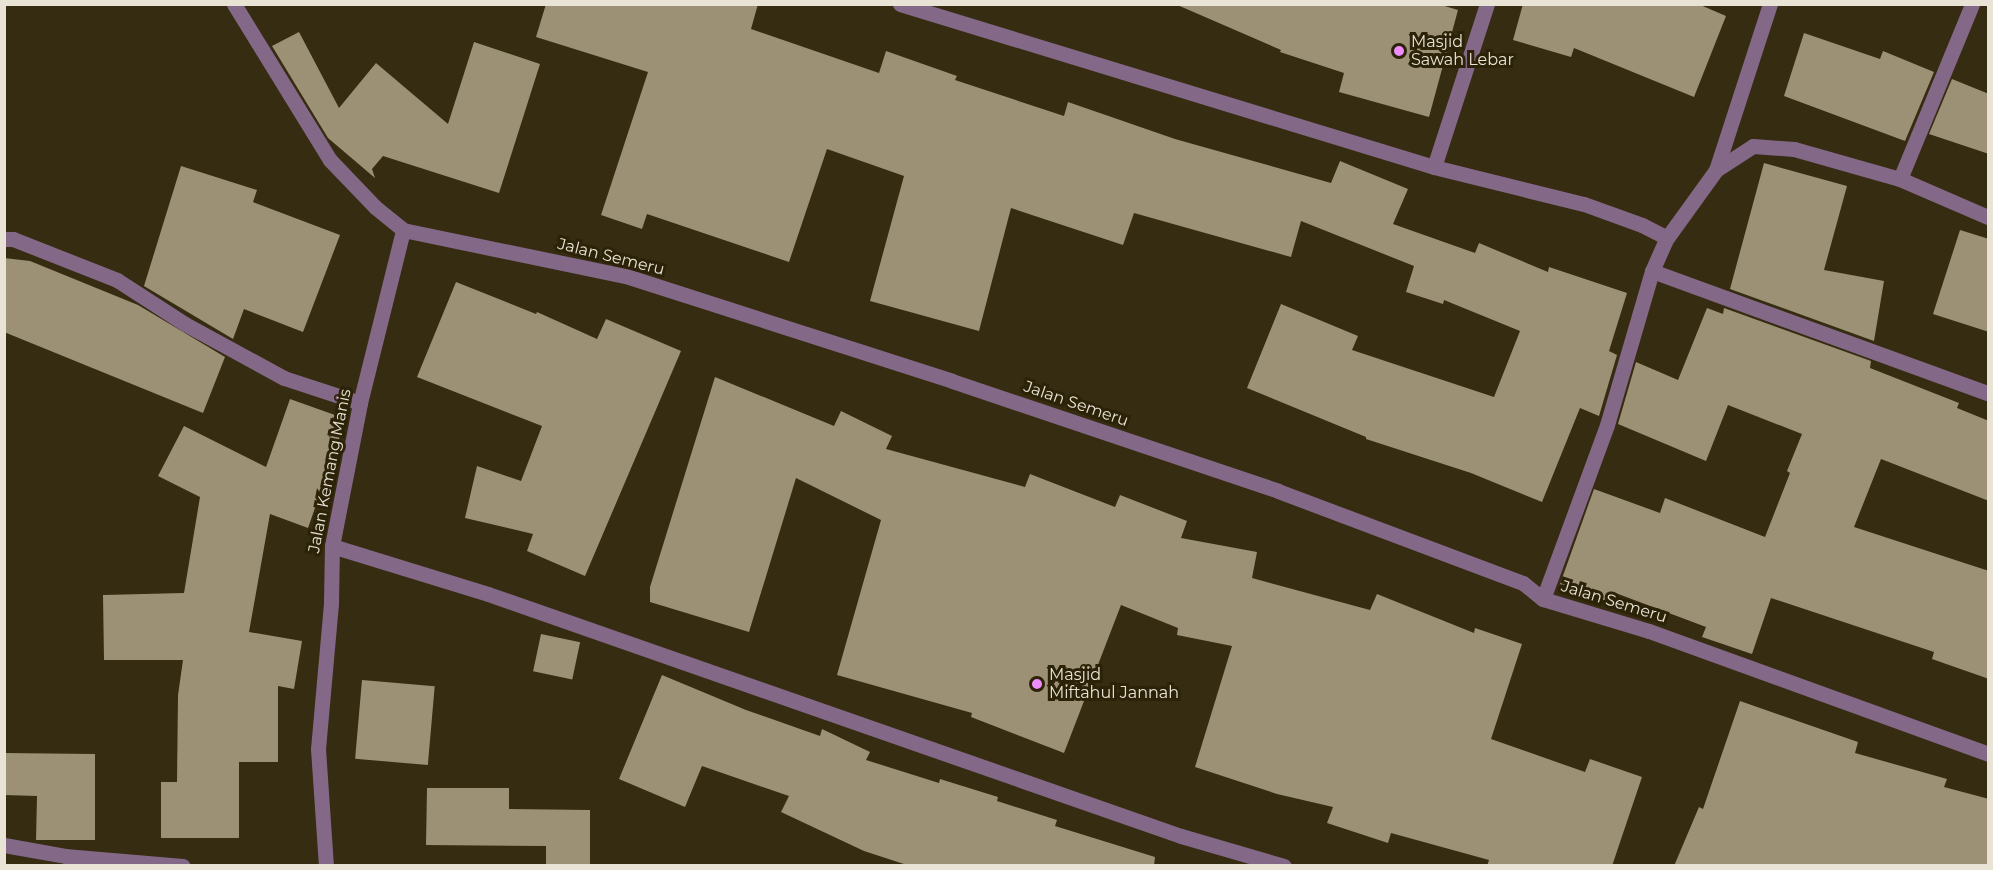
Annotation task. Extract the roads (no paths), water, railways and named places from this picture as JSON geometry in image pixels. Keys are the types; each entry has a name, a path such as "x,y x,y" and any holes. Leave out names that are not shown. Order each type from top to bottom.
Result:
{"street":[{"name":"Jalan Semeru","path":"234,4 330,160 375,207 403,230 629,277 896,363 1278,492 1523,583 1543,599 1649,630 1989,754"},
{"path":"900,4 1434,167 1584,204 1642,225 1667,238"},
{"path":"1434,167 1486,4"},
{"path":"1543,599 1607,425 1652,271 1667,238 1716,170 1770,4"},
{"path":"1900,179 1972,4"},
{"path":"1716,170 1753,147 1794,149 1900,179 1989,217"},
{"name":"Jalan Kemang Manis","path":"326,866 318,749 331,603 332,546 360,403 403,230"},
{"path":"4,239 14,239 117,280 185,324 284,378 360,403"},
{"path":"1652,271 1989,393"},
{"path":"332,546 488,594 1181,836 1284,866"},
{"path":"4,846 65,856 183,866"}],"place":[{"name":"Masjid Sawah Lebar","path":"1399,51"},
{"name":"Masjid Miftahul Jannah","path":"1037,684"}]}
